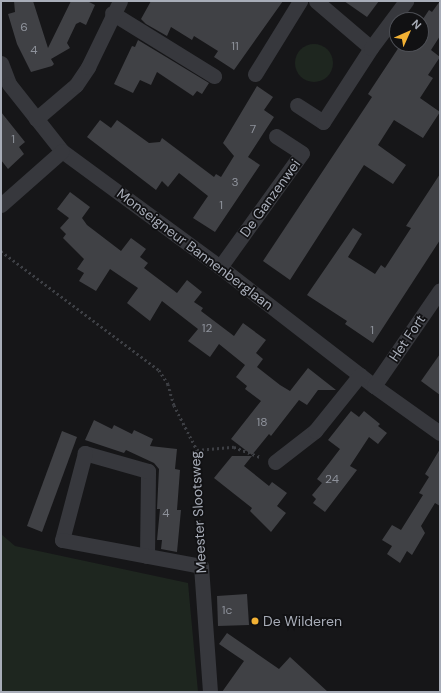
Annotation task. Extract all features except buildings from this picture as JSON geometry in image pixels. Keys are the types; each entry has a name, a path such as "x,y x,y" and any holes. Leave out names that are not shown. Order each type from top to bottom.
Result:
{"street":[{"path":"255,74 300,1"},
{"path":"316,1 371,48"},
{"path":"297,106 323,122 371,48 406,1"},
{"path":"36,118 76,85 88,68 116,7 214,76"},
{"name":"Monseigneur Bannenberglaan","path":"1,63 9,84 62,151 220,267 374,386 440,433"},
{"name":"De Ganzenwei","path":"220,267 302,153 276,136"},
{"path":"1,205 62,151"},
{"name":"Het Fort","path":"374,386 440,290"},
{"path":"275,462 315,431 360,375"},
{"path":"147,556 148,471 85,454 62,540 147,556 201,566"},
{"name":"Meester Slootsweg","path":"201,566 210,692"}],"path":[{"name":"Meester Slootsweg","path":"1,251 159,370 168,384 174,405 197,450 201,566"},
{"path":"197,450 234,447 275,462"}],"shaded area":[{"path":"310,44 318,44 328,49 332,56 332,70 328,77 318,82 310,82 300,77 298,74 295,67 295,59 300,49 303,47"},
{"path":"1,534 15,546 188,583 198,692 1,692"}],"place":[{"name":"De Wilderen","path":"255,621"}]}
